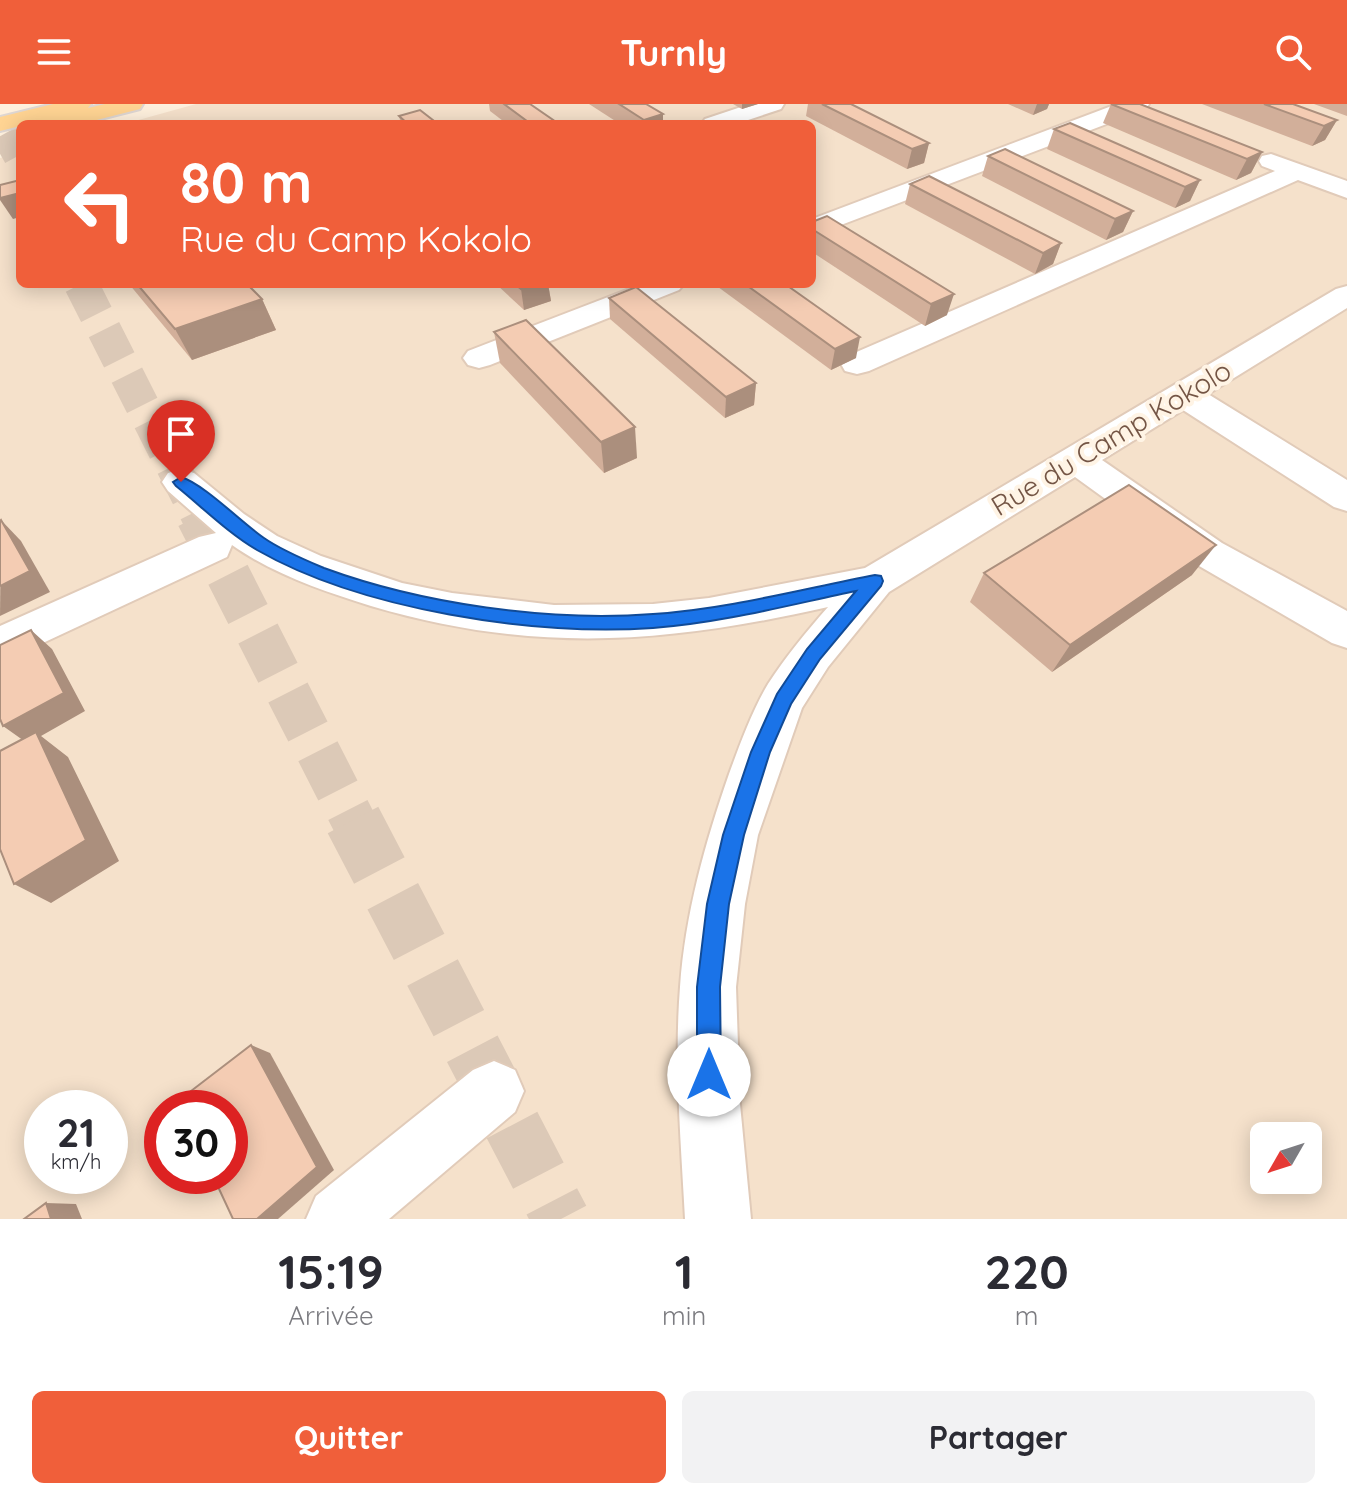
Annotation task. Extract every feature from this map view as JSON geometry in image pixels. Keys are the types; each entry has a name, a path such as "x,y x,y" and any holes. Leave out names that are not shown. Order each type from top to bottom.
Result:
{"main road":[{"path":"31,120 80,104"},
{"path":"70,120 132,104"}],"street":[{"path":"725,120 773,104"},
{"path":"816,226 1130,105 1159,118"},
{"path":"1244,150 1347,190"},
{"path":"857,364 1297,171"},
{"path":"479,358 659,288"},
{"name":"Rue du Camp Kokolo","path":"718,1219 709,1104 708,987 718,904 733,835 761,752 783,700 813,654 875,581 1183,394 1337,312"},
{"path":"1183,394 1347,498"},
{"path":"1076,459 1208,553 1347,631"},
{"name":"Rue du Camp Kokolo","path":"181,482 261,544 289,558 318,572 439,608 590,623 654,621 712,613 875,581"},
{"path":"0,645 213,547"},
{"path":"339,1219 494,1091"}],"shaded area":[{"path":"196,104 1347,104 1347,1219 0,1219 0,158 16,154 16,288 816,288 816,120 138,120"}],"building":[{"path":"504,104 530,104 553,120 526,120"},
{"path":"619,104 646,104 663,114 644,120"},
{"path":"822,104 851,104 929,143 912,149"},
{"path":"1111,104 1140,104 1262,152 1247,159"},
{"path":"1264,104 1293,104 1337,120 1324,126"},
{"path":"420,110 433,120 404,120 399,116"},
{"path":"1070,123 1200,180 1185,187 1054,129"},
{"path":"1005,149 1133,211 1115,219 988,156"},
{"path":"929,176 1061,243 1043,253 910,184"},
{"path":"16,181 16,194 0,198 0,185"},
{"path":"827,216 954,294 931,304 816,232 816,220"},
{"path":"140,288 251,288 262,299 175,329"},
{"path":"637,288 756,383 726,397 609,298"},
{"path":"751,288 791,288 860,337 835,349"},
{"path":"526,320 635,427 601,442 494,332"},
{"path":"1129,485 1216,545 1070,645 984,573"},
{"path":"0,521 30,571 0,586"},
{"path":"31,630 64,693 3,726 0,719 0,645"},
{"path":"36,732 86,840 14,884 0,849 0,751"},
{"path":"251,1045 317,1167 257,1219 233,1219 221,1194 248,1194 248,1090 192,1090"},
{"path":"46,1203 51,1219 24,1219"}],"tunnel":[{"path":"4,134 16,156"},
{"path":"83,288 199,518"},
{"path":"198,516 354,822"},
{"path":"353,820 561,1219"}],"route":[{"path":"181,482 261,544 289,558 318,572 439,608 590,623 654,621 790,599 875,581 813,654 783,700 761,752 733,835 718,904 708,987 709,1075"}]}
